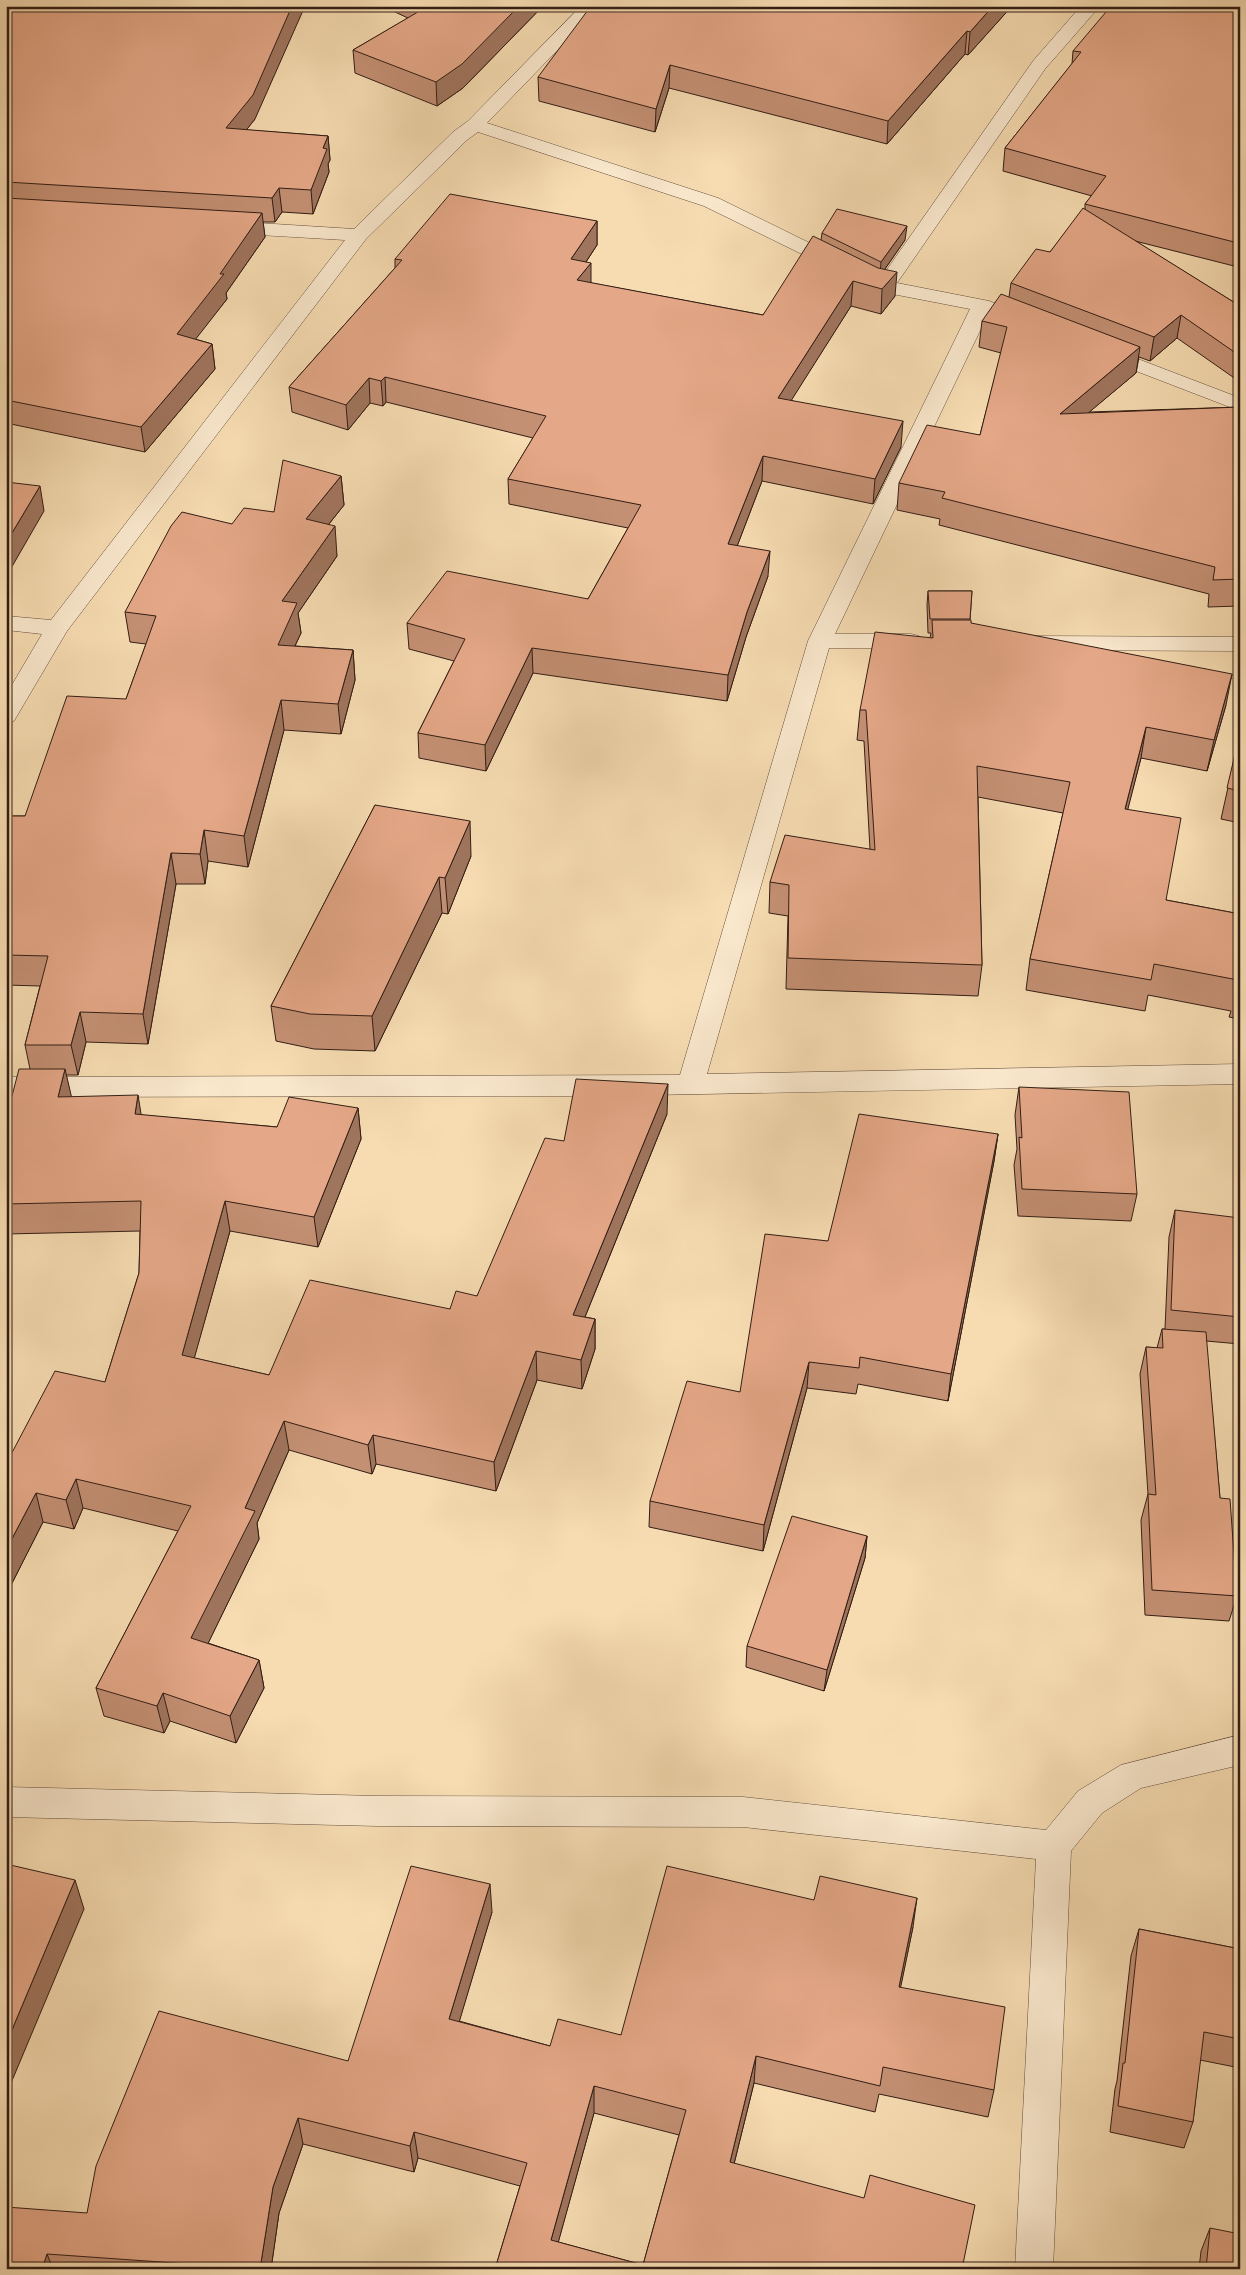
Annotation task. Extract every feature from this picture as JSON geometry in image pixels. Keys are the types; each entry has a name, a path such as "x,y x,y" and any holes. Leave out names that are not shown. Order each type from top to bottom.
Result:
{"street":[{"path":"6,716 57,628 359,235 460,136 475,124 592,6"},
{"path":"884,287 1039,65 1091,6"},
{"path":"475,124 711,202 884,287 982,306 1047,330"},
{"path":"212,226 359,235"},
{"path":"691,1084 820,640 982,306"},
{"path":"1083,345 1240,405"},
{"path":"6,623 57,628"},
{"path":"820,640 937,642"},
{"path":"1015,642 1240,644"},
{"path":"6,1087 566,1086 1240,1074"},
{"path":"1034,2269 1054,1846 1090,1802 1133,1775 1240,1750"},
{"path":"6,1802 378,1811 743,1812 1054,1846"}],"building":[{"path":"6,6 292,6 253,95 226,128 328,136 323,148 327,149 311,190 279,188 272,198 6,182"},
{"path":"428,6 519,6 462,64 436,82 353,50"},
{"path":"591,6 993,6 970,32 967,31 888,121 670,65 656,109 538,77"},
{"path":"1111,6 1240,6 1240,241 1238,243 1085,204 1106,176 1005,148 1081,52 1073,51"},
{"path":"450,194 597,221 571,259 591,263 577,280 763,315 813,236 878,268 897,272 882,289 853,281 778,398 903,421 875,479 763,456 728,544 770,551 747,612 728,675 532,648 485,745 418,733 465,639 407,623 447,571 588,599 641,505 508,479 546,416 385,377 381,381 369,378 346,405 289,387 402,260 395,259"},
{"path":"6,198 262,213 220,274 224,274 177,334 212,344 141,427 6,400"},
{"path":"1083,208 1240,306 1240,356 1181,315 1154,337 1011,283 1036,249 1050,252"},
{"path":"837,209 907,226 881,262 822,233"},
{"path":"1001,294 1140,347 1060,414 1240,407 1240,579 1213,580 1215,567 942,498 945,492 899,483 927,425 980,435 1007,327 982,321"},
{"path":"283,460 341,476 306,519 335,526 282,601 297,603 278,645 353,650 338,704 281,700 244,836 204,830 200,854 171,853 143,1014 80,1012 71,1045 25,1045 48,956 6,955 6,816 25,816 67,696 126,699 156,616 125,612 171,526 182,512 232,524 244,508 274,512"},
{"path":"6,482 40,486 6,543"},
{"path":"928,591 972,591 970,619 930,619"},
{"path":"932,620 971,620 971,623 1232,674 1214,740 1146,727 1125,809 1181,818 1166,900 1240,914 1240,987 1236,986 1238,980 1154,964 1151,980 1030,959 1070,782 977,766 982,965 788,958 789,885 770,882 785,835 875,850 866,710 860,710 875,632 933,638"},
{"path":"1240,733 1240,791 1227,788"},
{"path":"375,805 470,821 445,878 439,877 372,1016 310,1014 271,1006"},
{"path":"19,1069 65,1069 58,1097 138,1095 135,1114 277,1127 289,1097 358,1108 314,1217 225,1201 182,1355 269,1375 310,1280 450,1309 456,1291 477,1296 545,1138 564,1141 576,1079 668,1084 573,1315 595,1319 581,1360 536,1351 494,1462 373,1435 368,1445 284,1421 245,1508 255,1511 191,1638 259,1660 230,1716 163,1693 157,1706 96,1688 191,1506 76,1479 66,1500 36,1493 6,1550 6,1464 55,1371 105,1382 139,1273 141,1201 6,1204 6,1095 12,1096"},
{"path":"1019,1087 1129,1092 1137,1194 1022,1189"},
{"path":"859,1114 998,1134 951,1374 860,1357 859,1368 809,1362 764,1525 650,1501 687,1381 740,1392 765,1234 828,1241"},
{"path":"1175,1210 1240,1218 1240,1317 1171,1310"},
{"path":"1162,1329 1206,1332 1220,1498 1230,1499 1237,1596 1152,1590 1148,1494 1156,1495 1146,1347 1163,1348"},
{"path":"792,1516 867,1536 827,1670 747,1646"},
{"path":"6,1864 75,1880 6,2044"},
{"path":"411,1866 490,1884 449,2019 550,2046 558,2019 621,2035 667,1866 814,1900 820,1876 917,1898 899,1987 1005,2007 994,2090 883,2067 880,2086 756,2056 730,2162 864,2198 870,2175 975,2205 962,2269 495,2269 527,2163 414,2132 410,2146 298,2118 273,2187 260,2269 47,2254 42,2269 6,2269 6,2207 87,2213 96,2166 159,2011 348,2061","holes":["594,2086 686,2110 643,2265 551,2240"]},
{"path":"1139,1929 1240,1949 1240,2039 1204,2032 1193,2122 1118,2106 1123,2063 1125,2063"},
{"path":"1210,2228 1240,2234 1240,2269 1206,2269"}]}
